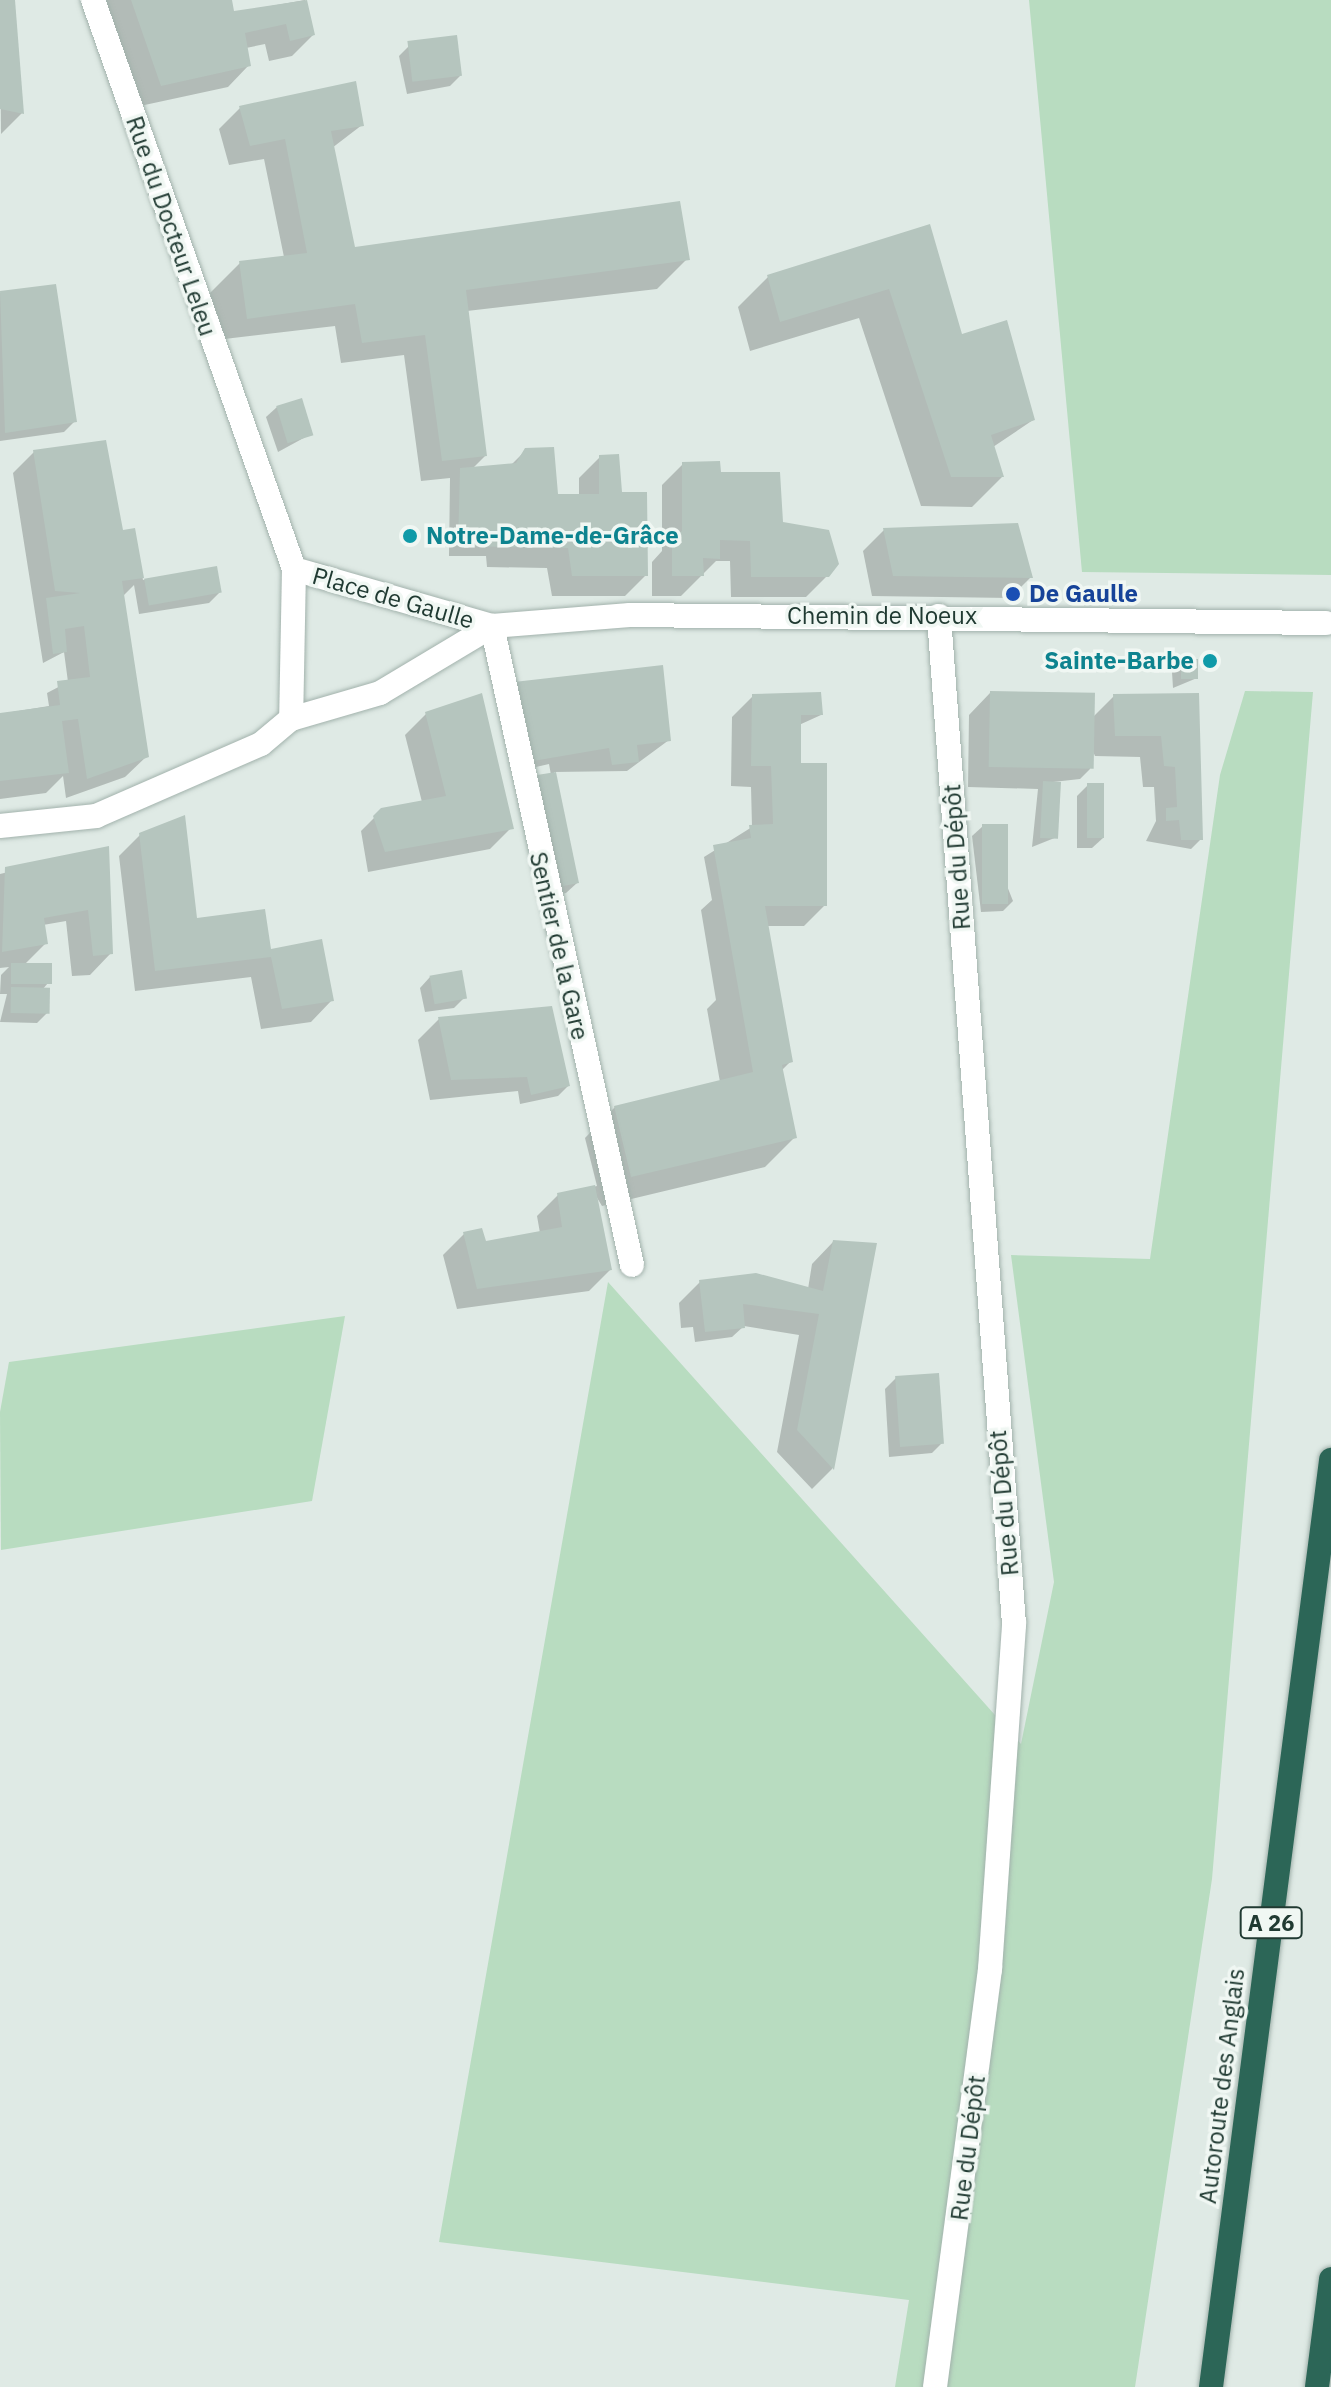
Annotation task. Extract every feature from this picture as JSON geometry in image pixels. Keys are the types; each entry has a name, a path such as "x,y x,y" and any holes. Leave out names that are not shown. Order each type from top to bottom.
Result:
{"highway":[{"name":"Autoroute des Anglais","path":"1211,2387 1331,1460"},
{"path":"1317,2387 1331,2279"}],"street":[{"name":"Rue du Docteur Leleu","path":"93,0 249,452"},
{"name":"Place de Gaulle","path":"249,452 294,569 291,719"},
{"name":"Place de Gaulle","path":"294,569 492,626 630,615"},
{"name":"Chemin de Noeux","path":"630,615 939,616 1326,623"},
{"name":"Rue du Dépôt","path":"935,2387 990,1969 1014,1624 939,616"},
{"name":"Place de Gaulle","path":"0,826 96,816 261,744 291,719 380,693 492,626"},
{"name":"Sentier de la Gare","path":"492,626 551,919 632,1265"}],"green space":[{"path":"1029,0 1331,0 1331,575 1082,572"},
{"path":"1245,691 1313,692 1212,1879 1135,2387 895,2387 909,2300 439,2242 608,1282 1021,1744 1054,1582 1011,1255 1150,1259 1220,775"},
{"path":"345,1316 312,1501 1,1550 0,1412 9,1362"}],"building":[{"path":"0,0 15,0 24,114 0,109"},
{"path":"131,0 232,0 234,11 307,0 315,35 290,41 286,24 245,33 251,66 161,86"},
{"path":"457,35 462,76 412,82 407,41"},
{"path":"356,81 364,126 331,131 355,247 680,201 690,260 466,290 487,456 442,461 425,335 362,343 355,304 247,319 239,261 307,253 285,139 250,146 239,106"},
{"path":"930,224 962,334 1007,320 1035,420 991,435 1004,477 951,477 889,289 780,322 767,275"},
{"path":"56,284 77,422 5,433 0,291"},
{"path":"302,398 313,435 288,443 276,406"},
{"path":"106,440 123,530 135,528 144,578 122,581 149,757 87,779 78,719 62,721 69,773 0,781 0,713 60,705 57,681 90,677 84,626 65,629 67,652 53,654 46,598 80,593 55,591 33,450"},
{"path":"554,447 558,494 599,494 599,455 619,454 622,492 647,492 648,576 572,576 568,548 458,546 460,468 516,463 525,448"},
{"path":"720,461 721,472 780,472 783,522 829,530 839,564 829,577 751,577 750,541 720,540 720,559 703,558 704,576 672,576 672,538 682,531 682,462"},
{"path":"1018,523 1033,578 893,576 883,528"},
{"path":"217,566 222,593 149,605 144,579"},
{"path":"1181,659 1198,659 1198,679 1181,679"},
{"path":"663,665 671,741 637,745 639,762 612,765 609,748 533,761 514,682"},
{"path":"990,691 1095,693 1094,769 989,767"},
{"path":"821,692 823,715 801,715 801,763 827,763 827,906 765,906 793,1062 782,1065 797,1138 631,1177 614,1106 753,1072 713,845 751,838 749,825 773,824 771,766 751,766 752,694"},
{"path":"482,693 514,829 385,852 373,816 381,808 446,796 425,712"},
{"path":"1199,693 1203,840 1181,840 1179,820 1166,821 1166,808 1177,807 1175,767 1164,766 1161,736 1115,736 1113,694"},
{"path":"556,772 579,883 563,886 537,775"},
{"path":"1043,781 1061,782 1058,839 1040,838"},
{"path":"1087,783 1104,783 1104,838 1087,838"},
{"path":"185,815 197,918 265,909 271,949 322,939 334,1001 282,1009 271,957 155,971 139,833"},
{"path":"982,824 1008,824 1008,904 982,904"},
{"path":"109,846 113,954 93,956 88,910 44,918 48,944 2,952 5,867"},
{"path":"11,963 52,963 52,984 11,984"},
{"path":"462,970 467,999 435,1004 430,976"},
{"path":"11,987 50,988 50,1014 11,1013"},
{"path":"552,1006 570,1086 531,1095 527,1077 451,1080 438,1017"},
{"path":"595,1185 612,1270 477,1289 463,1232 482,1228 486,1241 562,1227 557,1193"},
{"path":"833,1240 877,1243 834,1470 797,1430 819,1314 743,1304 745,1328 705,1332 699,1280 756,1273 823,1291"},
{"path":"939,1373 944,1444 900,1447 895,1376"}],"place":[{"name":"Notre-Dame-de-Grâce","path":"410,536"},
{"name":"De Gaulle","path":"1013,594"},
{"name":"Sainte-Barbe","path":"1210,661"}]}
